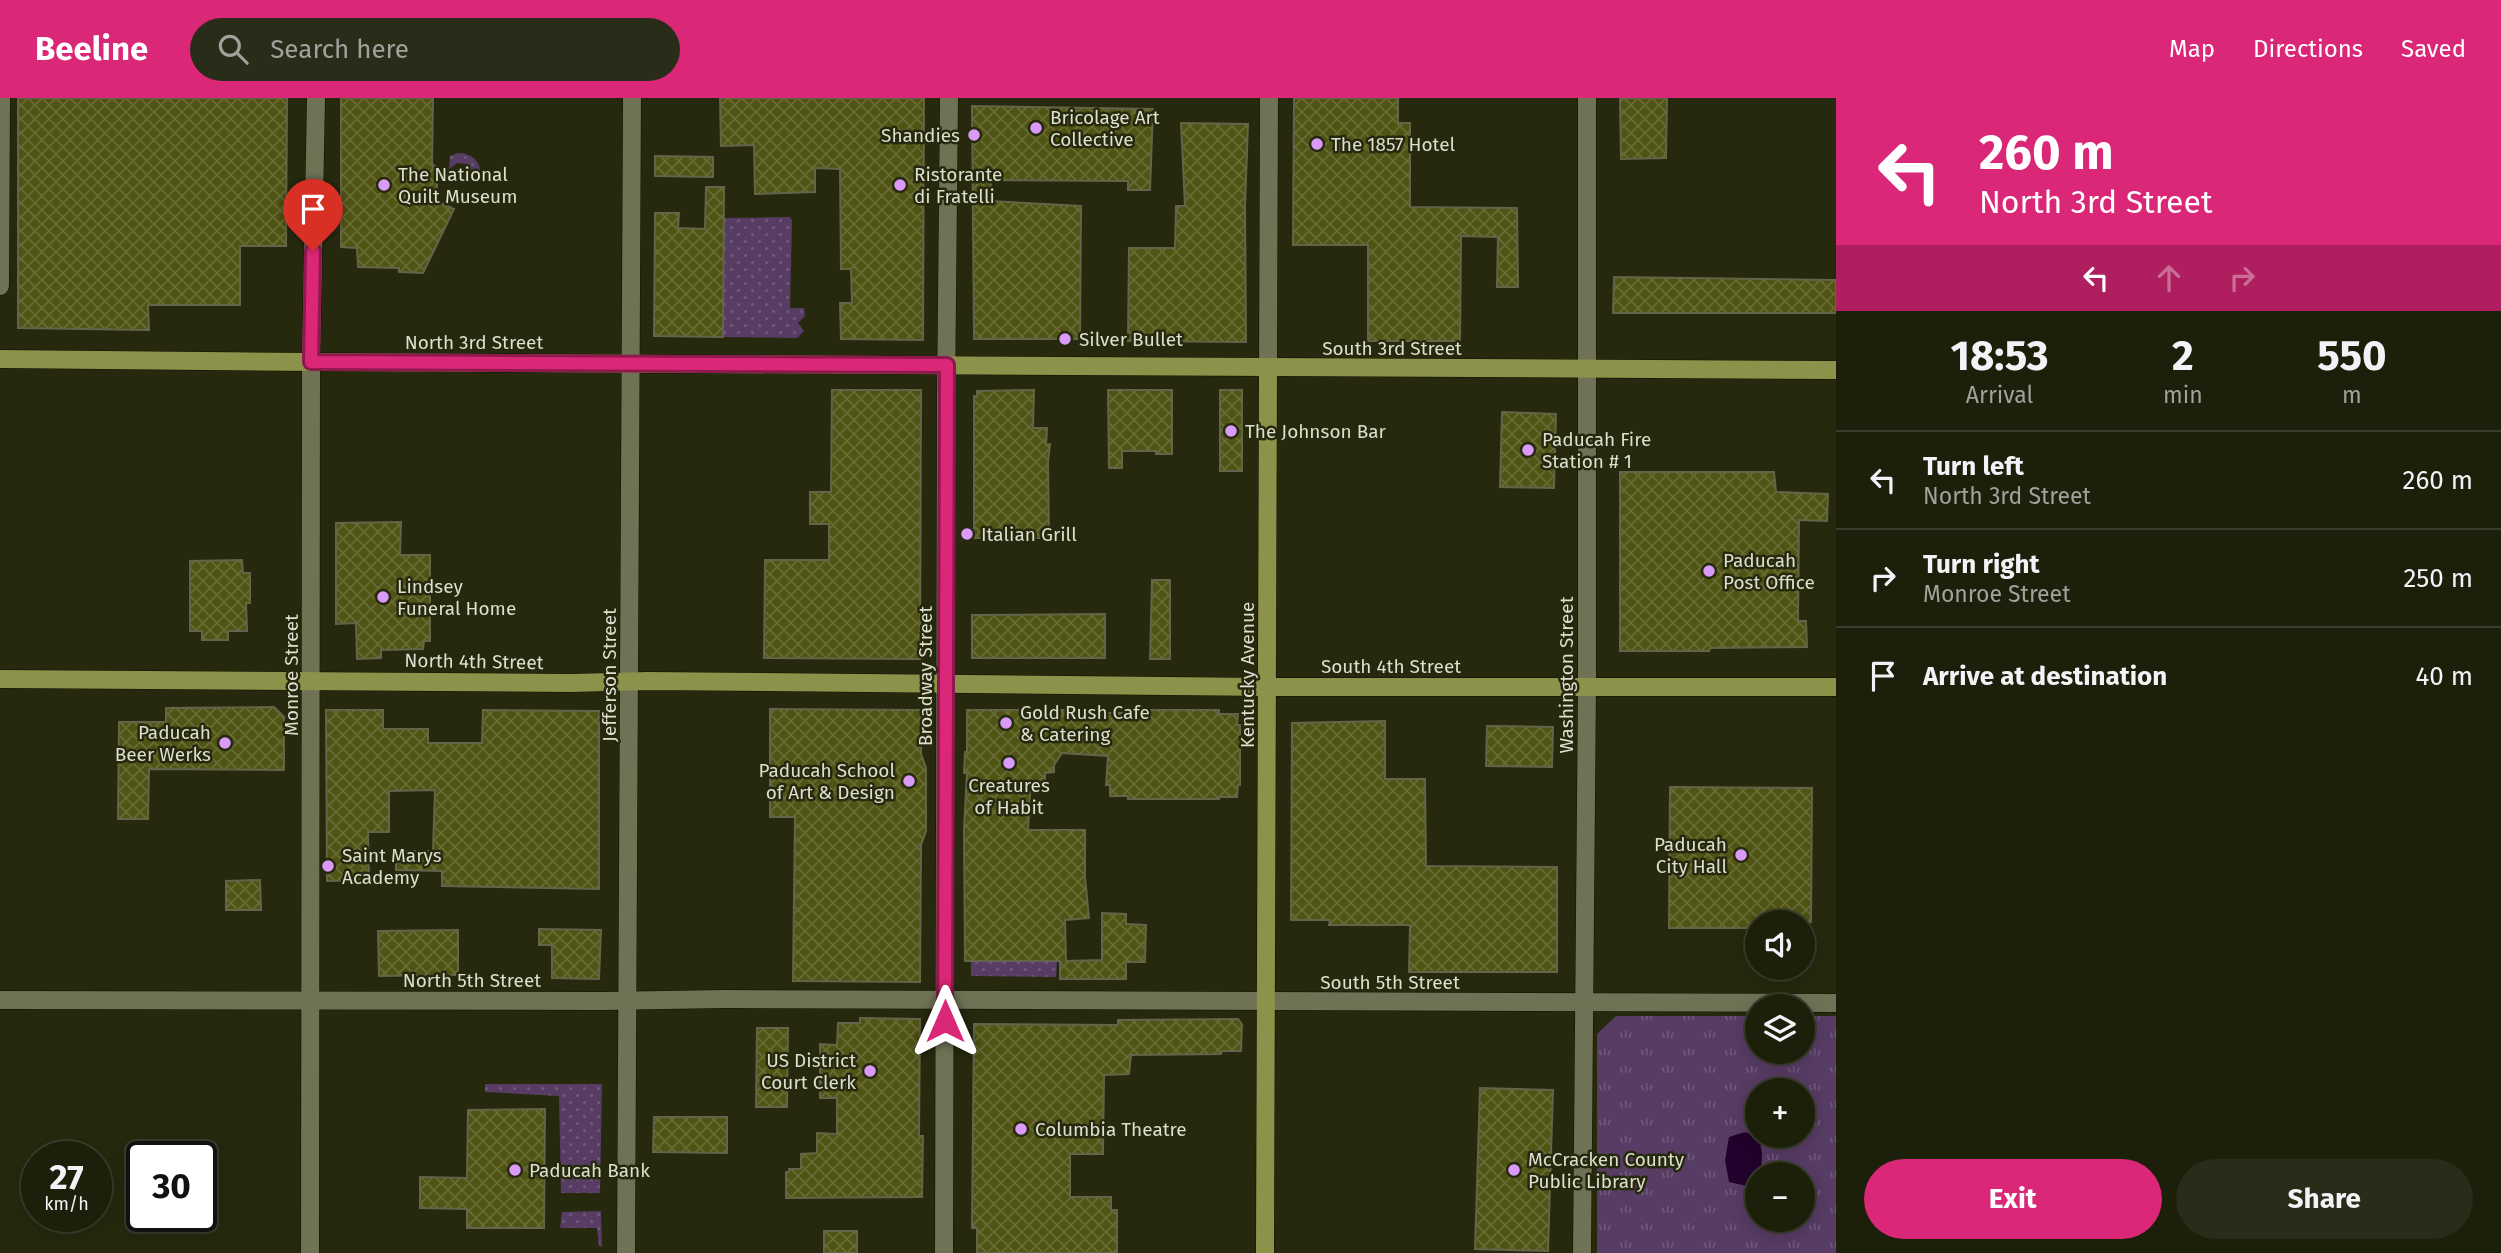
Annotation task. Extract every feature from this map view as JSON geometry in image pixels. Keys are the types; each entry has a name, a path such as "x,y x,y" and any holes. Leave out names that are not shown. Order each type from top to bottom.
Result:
{"main road":[{"name":"North 3rd Street","path":"0,359 947,365"},
{"name":"South 3rd Street","path":"947,365 1836,370"},
{"name":"Kentucky Avenue","path":"1265,1253 1268,367"},
{"name":"North 4th Street","path":"0,679 947,683"},
{"name":"South 4th Street","path":"947,683 1268,687 1836,687"}],"street":[{"path":"0,286 1,98"},
{"name":"Monroe Street","path":"310,1253 311,362 316,98"},
{"name":"Jefferson Street","path":"626,1253 632,98"},
{"name":"Broadway Street","path":"944,1253 949,98"},
{"name":"Kentucky Avenue","path":"1268,367 1269,98"},
{"name":"Washington Street","path":"1582,1253 1587,686 1587,98"},
{"name":"North 5th Street","path":"0,999 945,1000"},
{"name":"South 5th Street","path":"945,1000 1836,1003"}],"green space":[{"path":"458,153 469,155 476,161 480,170 480,181 471,178 471,170 466,164 457,163 449,169 450,156"},
{"path":"790,217 790,308 804,308 805,316 798,323 804,331 797,338 723,337 724,218"},
{"path":"1057,961 1056,977 971,976 971,962"},
{"path":"1616,1016 1745,1016 1745,1064 1815,1064 1815,1016 1836,1016 1836,1253 1597,1253 1597,1034"},
{"path":"485,1084 602,1084 600,1193 561,1193 559,1096 485,1092"},
{"path":"601,1211 602,1247 599,1246 597,1228 560,1228 562,1212"}],"shaded area":[{"path":"1745,1132 1745,1148 1761,1148 1762,1162 1745,1162 1745,1186 1729,1182 1725,1160 1729,1137"}],"building":[{"path":"18,98 287,98 286,246 240,246 240,305 148,305 149,330 18,328"},
{"name":"The National Quilt Museum","path":"341,98 433,98 432,164 437,167 437,201 454,209 423,273 399,272 399,268 358,267 357,248 341,247"},
{"path":"720,98 924,98 923,340 841,339 840,303 852,303 851,269 841,269 840,169 815,168 815,192 755,194 754,145 721,146"},
{"path":"1294,98 1398,98 1398,123 1410,123 1410,207 1517,208 1518,287 1497,287 1498,237 1461,236 1460,341 1368,341 1368,245 1293,245"},
{"path":"1620,98 1667,98 1666,158 1621,159"},
{"path":"972,106 1153,109 1150,190 1128,190 1128,181 991,180 990,201 1081,206 1080,339 974,339"},
{"path":"1181,123 1248,124 1245,206 1246,342 1128,341 1129,248 1175,248 1176,206 1185,206"},
{"path":"655,156 713,157 713,177 655,176"},
{"path":"706,187 724,187 723,337 654,336 655,213 679,213 678,228 705,229"},
{"path":"1614,277 1836,280 1836,313 1613,313"},
{"path":"832,390 921,390 920,659 764,658 765,560 829,560 829,524 810,524 810,492 831,492"},
{"path":"1034,390 1033,428 1047,428 1046,445 1050,444 1049,538 974,538 974,396 977,397 977,391"},
{"path":"1108,390 1172,390 1172,454 1122,451 1122,468 1109,468"},
{"name":"The Johnson Bar","path":"1220,390 1242,390 1242,471 1220,471"},
{"name":"Paducah Fire Station # 1","path":"1502,412 1556,414 1554,488 1500,487"},
{"name":"Paducah Post Office","path":"1620,472 1774,472 1776,492 1828,494 1827,521 1799,520 1798,621 1806,621 1807,647 1620,651"},
{"name":"Lindsey Funeral Home","path":"401,522 400,555 430,555 430,641 424,641 423,649 381,650 381,658 357,659 356,623 336,624 336,523"},
{"path":"242,560 243,573 250,573 250,603 246,603 247,631 228,631 228,640 202,640 202,631 190,631 190,561"},
{"path":"1152,580 1170,580 1170,659 1150,659"},
{"path":"1105,614 1105,658 972,658 972,615"},
{"name":"Paducah Beer Werks","path":"274,707 284,717 284,770 149,769 148,819 118,819 119,722 166,722 166,708"},
{"path":"770,709 921,710 921,754 926,768 926,831 921,845 920,982 793,981 795,817 770,817"},
{"path":"326,710 383,710 383,729 428,729 428,743 482,743 483,710 599,711 599,889 442,886 442,871 396,870 396,851 433,851 435,790 389,791 389,832 368,832 369,880 327,881"},
{"path":"967,710 1097,710 1097,713 1129,713 1129,710 1219,710 1219,714 1238,714 1240,785 1237,797 1128,799 1128,796 1110,796 1110,785 1106,785 1108,756 1062,753 1054,765 1054,772 1045,773 1045,792 1030,792 1028,830 1085,830 1085,877 1089,918 1065,920 1066,961 1102,960 1102,913 1126,914 1126,924 1146,925 1145,962 1126,962 1126,979 1060,979 1060,961 965,961 964,830 967,773 964,773"},
{"path":"1385,721 1385,779 1425,779 1426,866 1557,867 1557,972 1409,972 1410,925 1329,925 1330,920 1291,920 1292,723"},
{"path":"1487,726 1553,727 1552,767 1486,766"},
{"name":"Paducah City Hall","path":"1670,787 1812,788 1811,910 1745,910 1745,928 1669,928"},
{"path":"260,880 261,910 226,910 226,881"},
{"path":"539,929 601,930 599,979 552,978 552,945 539,945"},
{"path":"458,930 458,975 379,976 378,931"},
{"path":"860,1018 920,1019 919,1136 923,1136 922,1197 786,1198 786,1172 789,1172 789,1169 801,1169 801,1154 817,1153 817,1133 837,1134 837,1098 820,1098 820,1044 837,1045 838,1023 860,1023"},
{"path":"1238,1019 1242,1024 1241,1051 1222,1051 1221,1054 1131,1055 1129,1074 1104,1075 1103,1154 1070,1154 1070,1197 1111,1197 1111,1210 1117,1210 1117,1253 977,1253 977,1228 972,1228 974,1024 1118,1025 1118,1020"},
{"path":"757,1028 788,1028 787,1107 756,1107"},
{"name":"McCracken County Public Library","path":"1480,1088 1553,1090 1548,1251 1475,1249"},
{"path":"545,1109 544,1228 467,1228 467,1209 420,1208 420,1177 467,1178 468,1110"},
{"path":"654,1117 727,1117 727,1153 653,1152"},
{"path":"824,1231 857,1231 857,1253 824,1253"}],"place":[{"name":"Bricolage Art Collective","path":"1036,128"},
{"name":"Shandies","path":"974,135"},
{"name":"The 1857 Hotel","path":"1317,144"},
{"name":"The National Quilt Museum","path":"384,185"},
{"name":"Ristorante di Fratelli","path":"900,185"},
{"name":"Silver Bullet","path":"1065,339"},
{"name":"The Johnson Bar","path":"1231,431"},
{"name":"Paducah Fire Station # 1","path":"1528,450"},
{"name":"Italian Grill","path":"967,534"},
{"name":"Paducah Post Office","path":"1709,571"},
{"name":"Lindsey Funeral Home","path":"383,597"},
{"name":"Gold Rush Cafe & Catering","path":"1006,723"},
{"name":"Paducah Beer Werks","path":"225,743"},
{"name":"Creatures of Habit","path":"1009,763"},
{"name":"Paducah School of Art & Design","path":"909,781"},
{"name":"Paducah City Hall","path":"1741,855"},
{"name":"Saint Marys Academy","path":"328,866"},
{"name":"US District Court Clerk","path":"870,1071"},
{"name":"Columbia Theatre","path":"1021,1129"},
{"name":"Paducah Bank","path":"515,1170"},
{"name":"McCracken County Public Library","path":"1514,1170"}],"route":[{"path":"313,251 311,362 947,365 945,1021"}]}
